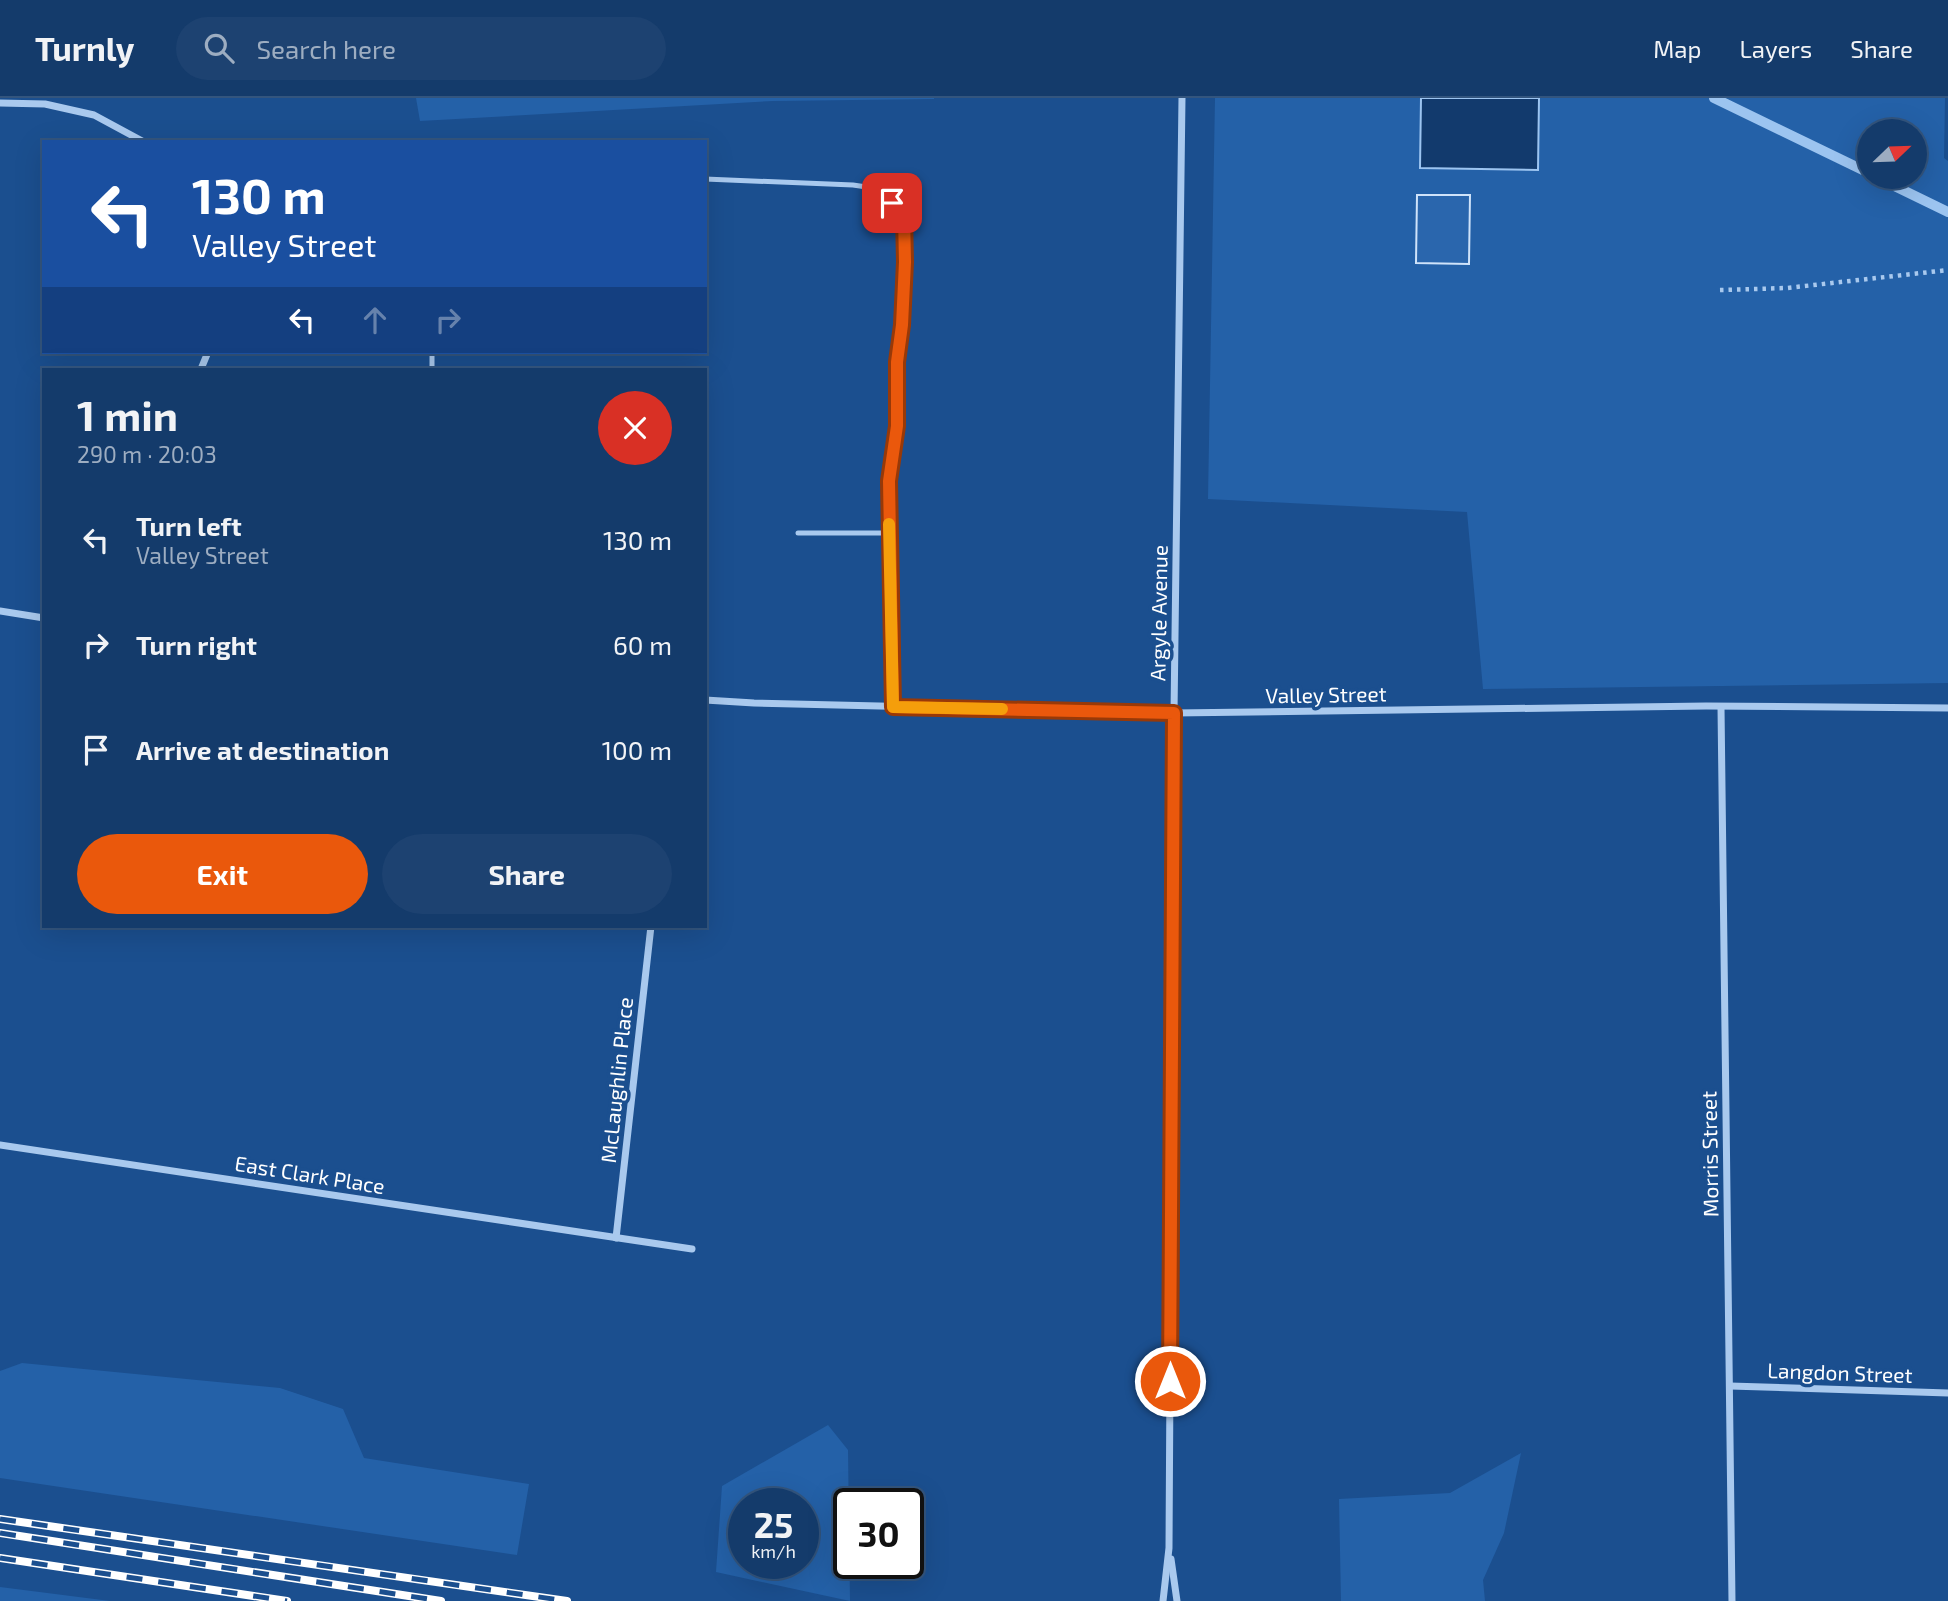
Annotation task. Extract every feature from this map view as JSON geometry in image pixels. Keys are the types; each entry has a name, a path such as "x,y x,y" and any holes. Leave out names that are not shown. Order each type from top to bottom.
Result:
{"street":[{"name":"Argyle Avenue","path":"1163,1601 1169,1548 1174,713 1182,98"},
{"path":"0,103 45,104 94,115 140,140"},
{"path":"0,611 42,618"},
{"name":"Valley Street","path":"707,700 1174,713 1721,707 1948,708"},
{"name":"Morris Street","path":"1721,707 1732,1601"},
{"name":"McLaughlin Place","path":"616,1238 651,928"},
{"name":"East Clark Place","path":"0,1145 692,1250"},
{"name":"Langdon Street","path":"1730,1385 1948,1393"},
{"name":"Argyle Avenue","path":"1169,1548 1177,1601"}],"lane":[{"path":"707,179 853,185 880,189 904,216 902,325 897,362 897,426 889,481 893,707"},
{"path":"799,533 889,533"}],"path":[{"path":"1720,289 1787,288 1948,270"}],"shaded area":[{"path":"416,98 934,99 773,101 420,121"},
{"path":"1215,98 1945,98 1944,158 1948,161 1948,683 1483,689 1467,512 1208,499"},
{"path":"1421,98 1539,98 1538,170 1420,168"},
{"path":"22,1363 280,1388 343,1409 364,1458 529,1484 517,1555 0,1478 0,1371"},
{"path":"828,1425 848,1450 849,1488 833,1488 833,1579 850,1579 850,1601 748,1579 819,1579 819,1488 728,1488 728,1575 716,1572 722,1486"},
{"path":"1521,1453 1504,1533 1483,1580 1485,1601 1341,1601 1339,1499 1450,1493"},
{"path":"0,1587 110,1601 0,1601"}],"building":[{"path":"1417,195 1470,195 1469,264 1416,263"}],"waterway":[{"path":"1714,98 1857,167"},
{"path":"1901,189 1948,212"}],"railway":[{"path":"0,1519 567,1601"},
{"path":"0,1533 441,1601"},
{"path":"0,1558 287,1601"}],"slow traffic":[{"path":"889,524 893,707 1002,709"}],"route":[{"path":"892,203 904,216 905,262 897,362 897,426 889,481 893,707 1174,713 1170,1381"}]}
